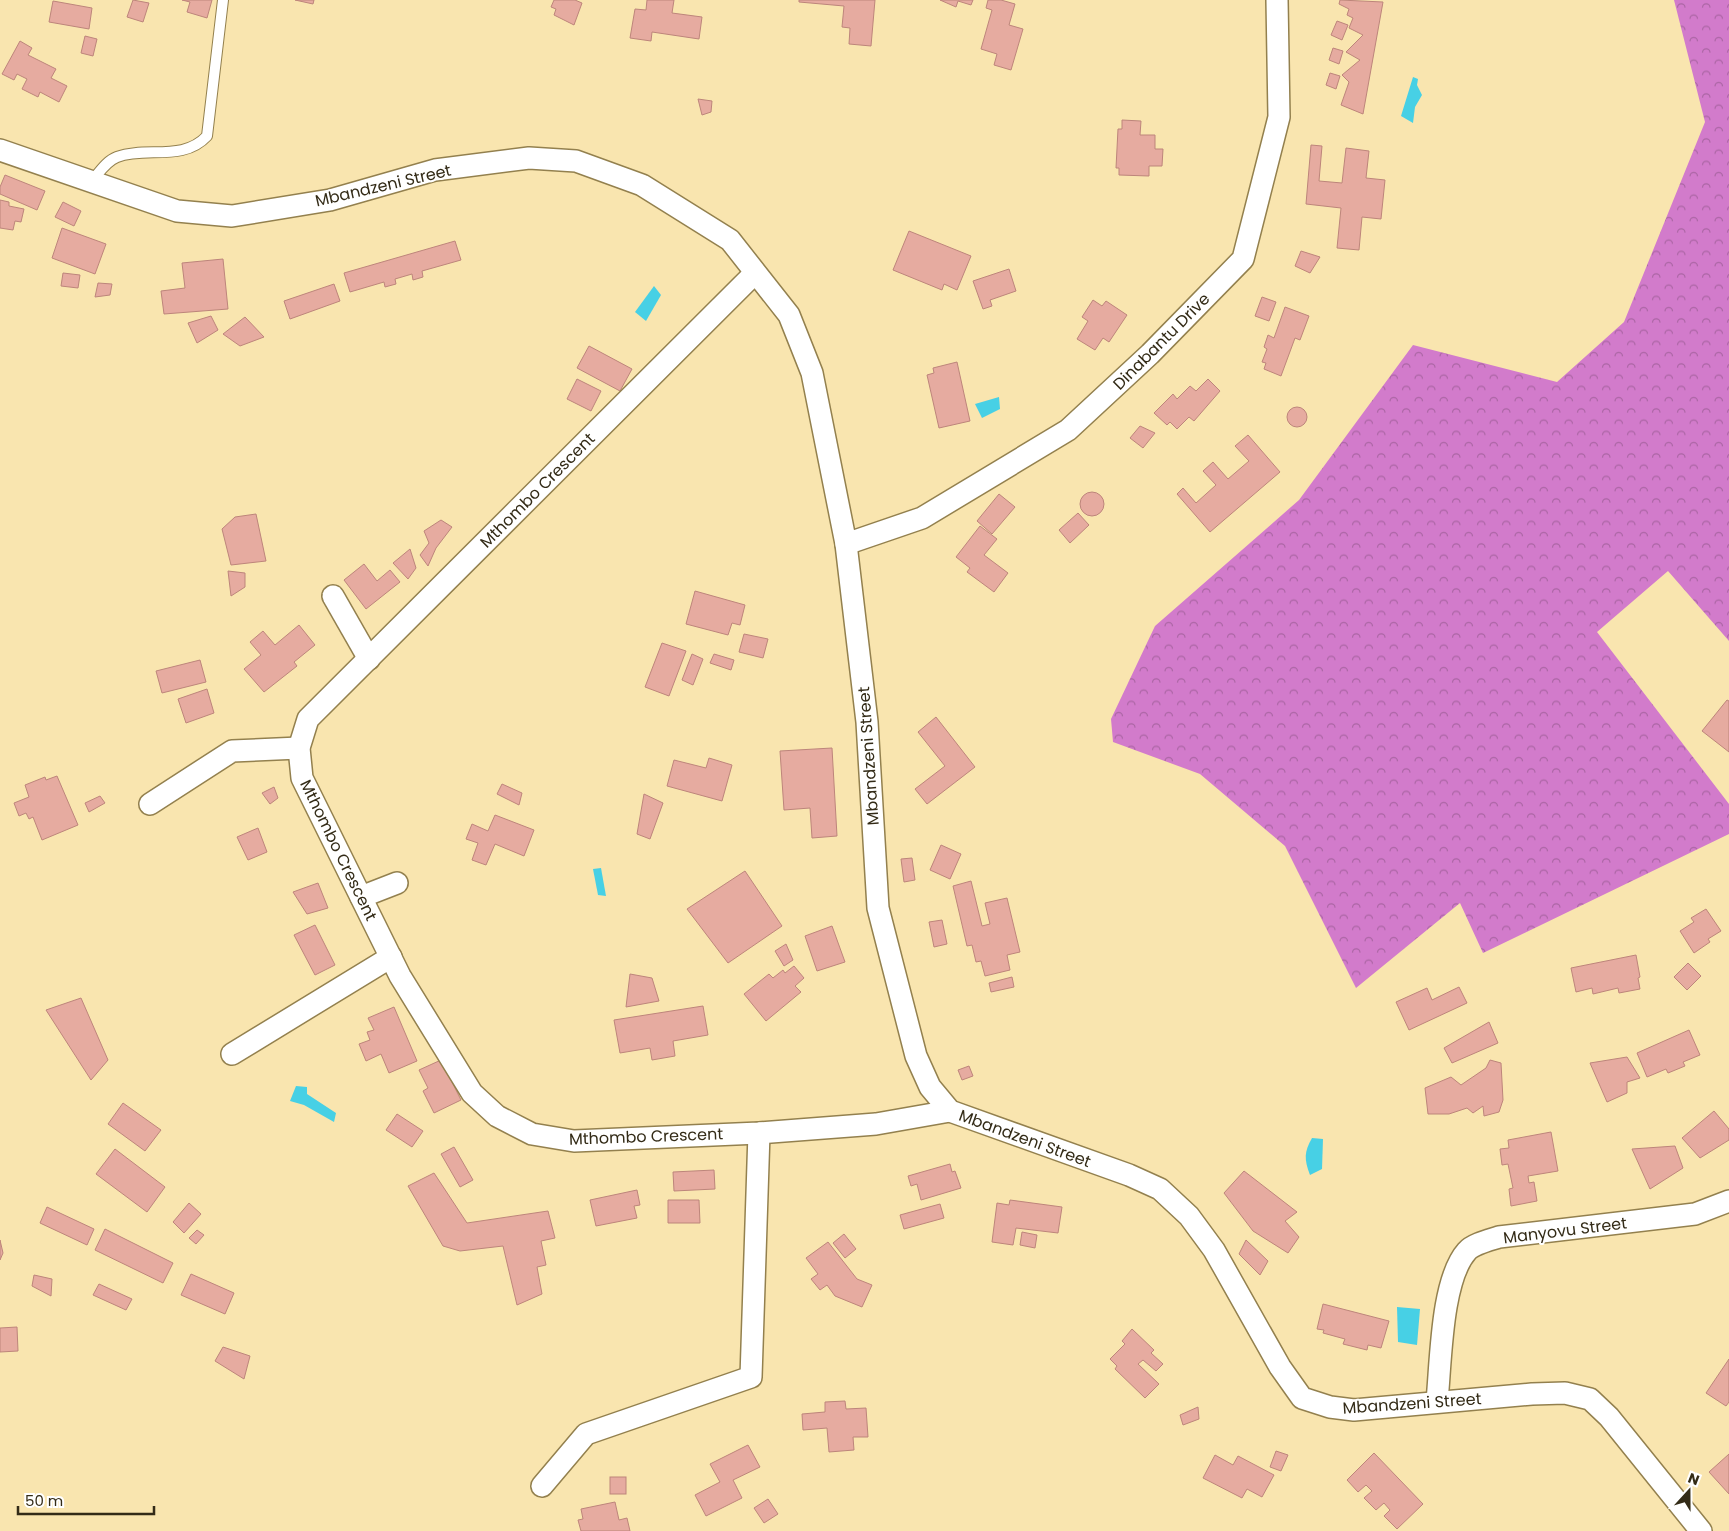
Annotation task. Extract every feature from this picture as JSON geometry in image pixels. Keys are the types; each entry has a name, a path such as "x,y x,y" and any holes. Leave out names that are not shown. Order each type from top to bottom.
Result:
{"street":[{"name":"Dinabantu Drive","path":"846,544 922,518 1068,430 1150,354 1243,259 1279,117 1277,0"},
{"name":"Mbandzeni Street","path":"0,150 177,211 232,216 330,200 435,170 530,158 576,161 642,186 730,240 754,274 789,315 812,373 846,544 868,722 878,908 916,1056 930,1087 950,1111 1129,1175 1160,1190 1189,1216 1214,1250 1280,1367 1302,1398 1330,1408 1354,1410 1437,1401 1565,1393 1590,1399 1609,1417 1701,1531"},
{"name":"Mthombo Crescent","path":"754,274 308,719 299,748 302,778 391,957 472,1093 497,1116 532,1134 574,1141 760,1133 876,1124 950,1111"},
{"path":"333,596 369,658"},
{"path":"150,804 232,751 299,748"},
{"path":"361,897 397,883"},
{"path":"232,1054 391,957"},
{"path":"542,1486 586,1434 751,1377 760,1133"},
{"name":"Manyovu Street","path":"1437,1401 1448,1296 1457,1266 1468,1249 1499,1237 1696,1214 1729,1201"}],"lane":[{"path":"92,182 116,158 137,152 166,152 190,149 200,144 207,136 223,0"}],"green space":[{"path":"1674,0 1729,0 1729,641 1668,571 1597,632 1729,804 1729,834 1483,953 1460,903 1356,988 1285,846 1200,774 1113,742 1111,719 1155,626 1299,500 1413,345 1557,382 1624,322 1705,122"}],"water":[{"path":"1413,77 1418,79 1417,85 1422,95 1415,107 1413,123 1401,116"},
{"path":"654,286 661,295 646,321 635,312"},
{"path":"999,397 1000,409 982,418 975,404"},
{"path":"601,868 606,896 598,895 593,869"},
{"path":"296,1086 307,1087 307,1094 336,1113 334,1122 304,1105 290,1101"},
{"path":"1312,1138 1323,1139 1322,1169 1310,1175 1306,1156 1307,1147"},
{"path":"1397,1307 1420,1309 1417,1345 1398,1342"}],"building":[{"path":"133,0 149,3 143,22 127,17"},
{"path":"182,0 212,0 207,18 187,12 190,2"},
{"path":"295,0 314,0 313,4"},
{"path":"554,0 575,0 582,3 574,25 554,15 556,9 551,7"},
{"path":"647,0 674,0 672,13 702,17 699,39 652,32 651,41 630,38 635,9 646,10"},
{"path":"799,0 875,0 871,46 849,44 850,28 842,27 844,6 799,2"},
{"path":"940,0 973,0 971,5 958,1 956,7"},
{"path":"988,0 1001,0 1015,4 1009,25 1023,29 1011,70 994,65 997,54 981,49 992,10 986,8"},
{"path":"1340,0 1383,2 1363,114 1341,105 1349,82 1342,75 1360,60 1346,52 1363,35 1349,28 1353,18 1347,15 1349,9 1339,4"},
{"path":"53,1 92,8 89,29 49,22"},
{"path":"1337,21 1348,25 1342,40 1331,35"},
{"path":"85,36 97,39 93,56 81,53"},
{"path":"20,41 32,48 28,55 56,69 51,78 67,86 59,102 40,92 38,97 22,89 27,79 17,74 14,80 2,74"},
{"path":"1333,48 1343,51 1339,64 1329,60"},
{"path":"1330,73 1340,76 1336,89 1326,85"},
{"path":"698,99 712,101 711,112 702,115"},
{"path":"1122,120 1141,121 1140,135 1155,135 1155,149 1163,149 1162,166 1149,166 1149,176 1119,175 1119,168 1116,168 1118,129 1122,129"},
{"path":"1311,145 1322,146 1319,181 1342,183 1346,148 1369,151 1366,178 1385,180 1381,219 1362,217 1359,250 1337,248 1341,208 1306,204"},
{"path":"5,175 45,191 37,210 0,194 0,187"},
{"path":"0,200 9,202 9,206 24,209 21,222 15,221 13,230 0,228"},
{"path":"63,202 81,211 74,226 55,217"},
{"path":"62,228 106,244 95,274 52,258"},
{"path":"909,231 971,256 957,290 944,284 942,290 893,270"},
{"path":"455,241 461,260 422,271 423,277 413,280 412,274 395,279 396,284 385,287 384,282 350,292 344,273"},
{"path":"1301,251 1320,257 1310,273 1295,266"},
{"path":"223,259 228,309 164,314 161,291 185,288 182,263"},
{"path":"1009,269 1016,291 990,300 992,306 983,309 973,281"},
{"path":"63,273 80,275 78,288 61,286"},
{"path":"98,283 112,284 110,295 95,297"},
{"path":"334,284 340,301 290,319 284,301"},
{"path":"1262,297 1276,302 1269,321 1255,316"},
{"path":"1093,300 1102,306 1106,301 1127,315 1109,342 1103,338 1095,350 1077,339 1088,321 1082,317"},
{"path":"1285,307 1309,316 1300,340 1295,338 1281,376 1264,369 1266,363 1262,362 1267,349 1264,347 1268,335 1274,338"},
{"path":"211,316 218,330 197,343 188,323"},
{"path":"245,317 264,337 240,346 223,334"},
{"path":"589,346 632,369 620,391 577,368"},
{"path":"957,362 970,421 939,428 927,375 934,373 933,368"},
{"path":"577,379 601,391 591,411 567,399"},
{"path":"1208,379 1220,391 1194,421 1189,417 1177,429 1170,422 1167,425 1154,413 1173,394 1177,399 1190,386 1196,391"},
{"path":"1297,407 1304,410 1307,417 1304,424 1297,427 1290,424 1287,417 1290,410"},
{"path":"1140,426 1155,433 1143,448 1130,438"},
{"path":"1248,435 1280,472 1210,532 1177,494 1183,488 1196,503 1216,485 1203,471 1213,462 1228,479 1249,461 1235,446"},
{"path":"1092,492 1101,495 1104,504 1101,513 1092,516 1083,513 1080,504 1083,495"},
{"path":"999,494 1015,507 992,534 977,521"},
{"path":"1078,513 1089,525 1070,543 1059,530"},
{"path":"256,514 266,561 231,565 222,529 235,517"},
{"path":"441,520 452,527 436,548 428,566 420,555 429,543 424,531"},
{"path":"980,526 997,539 984,555 1008,573 994,592 967,572 970,568 956,557"},
{"path":"410,549 416,568 408,579 393,563"},
{"path":"364,564 377,581 390,570 400,582 366,609 344,580"},
{"path":"228,571 245,573 245,587 231,596"},
{"path":"695,591 745,605 740,625 732,623 728,635 686,624"},
{"path":"299,625 315,645 294,662 297,666 264,692 244,669 261,655 250,642 263,631 275,645"},
{"path":"744,634 768,639 763,658 739,652"},
{"path":"662,643 686,651 669,696 645,687"},
{"path":"692,654 703,659 693,685 682,680"},
{"path":"714,654 734,660 731,670 710,663"},
{"path":"200,660 206,682 162,693 156,671"},
{"path":"207,689 214,713 186,723 178,699"},
{"path":"1727,700 1729,701 1729,752 1702,731"},
{"path":"936,717 975,767 927,804 915,789 945,766 918,732"},
{"path":"832,748 837,836 812,838 810,808 784,810 780,751"},
{"path":"709,758 732,765 722,801 667,786 674,760 706,768"},
{"path":"57,776 78,825 42,840 33,817 29,819 26,813 19,816 14,803 29,797 25,785 45,777 46,780"},
{"path":"502,784 522,793 519,805 497,794"},
{"path":"274,787 278,798 270,804 262,793"},
{"path":"644,794 663,803 650,839 637,834"},
{"path":"100,796 105,803 89,812 85,803"},
{"path":"495,815 534,830 524,856 495,844 486,865 472,860 478,843 466,839 472,824 488,831"},
{"path":"258,828 267,852 248,860 237,837"},
{"path":"941,845 961,854 950,879 930,870"},
{"path":"912,858 915,880 904,882 901,859"},
{"path":"745,871 782,926 728,963 687,909"},
{"path":"971,881 982,926 990,924 985,903 1007,898 1020,952 1007,955 1010,970 985,976 981,961 976,962 972,945 967,946 953,886"},
{"path":"318,883 328,908 307,914 293,892"},
{"path":"1706,909 1721,931 1708,939 1710,942 1694,953 1680,931 1694,922 1691,918"},
{"path":"942,920 947,944 934,947 929,922"},
{"path":"315,925 335,965 315,975 294,935"},
{"path":"832,926 845,962 817,971 805,936"},
{"path":"786,944 793,960 784,966 775,951"},
{"path":"1636,955 1640,989 1619,993 1618,988 1593,994 1592,988 1576,992 1571,968"},
{"path":"1688,963 1701,976 1687,990 1674,977"},
{"path":"794,966 804,978 795,986 801,992 766,1021 744,994 769,974 773,978 783,970 785,973"},
{"path":"630,974 652,978 659,1001 626,1007"},
{"path":"1012,977 1014,987 991,992 989,983"},
{"path":"1459,987 1467,1003 1409,1030 1396,1002 1427,988 1432,1000"},
{"path":"81,998 108,1060 91,1080 46,1010"},
{"path":"703,1006 708,1035 673,1041 675,1056 652,1060 650,1048 620,1053 614,1020"},
{"path":"394,1007 417,1061 389,1073 381,1054 366,1061 359,1044 370,1040 367,1032 374,1030 368,1018"},
{"path":"1489,1022 1498,1043 1452,1063 1444,1048"},
{"path":"1689,1030 1700,1055 1683,1062 1685,1066 1668,1073 1666,1069 1647,1077 1637,1053"},
{"path":"1627,1057 1640,1078 1627,1082 1627,1093 1607,1102 1590,1063"},
{"path":"441,1060 461,1100 434,1113 423,1091 428,1088 419,1070"},
{"path":"1490,1060 1501,1063 1503,1100 1499,1112 1484,1116 1483,1106 1473,1113 1467,1108 1449,1114 1428,1114 1425,1088 1451,1077 1461,1085 1486,1068"},
{"path":"969,1066 973,1076 962,1080 958,1070"},
{"path":"123,1103 161,1130 145,1151 108,1124"},
{"path":"1714,1111 1729,1129 1729,1140 1700,1158 1682,1138"},
{"path":"397,1114 423,1131 412,1147 386,1130"},
{"path":"1551,1132 1558,1171 1528,1176 1529,1183 1534,1182 1537,1201 1511,1206 1509,1189 1513,1188 1508,1164 1502,1165 1500,1149 1509,1148 1508,1140"},
{"path":"1675,1146 1683,1168 1650,1189 1632,1149"},
{"path":"454,1147 473,1180 460,1187 441,1154"},
{"path":"115,1149 165,1187 147,1212 96,1174"},
{"path":"950,1164 952,1172 955,1171 961,1188 921,1200 917,1184 911,1186 908,1176"},
{"path":"714,1170 715,1189 674,1191 673,1172"},
{"path":"1244,1171 1297,1212 1285,1221 1299,1237 1288,1253 1253,1231 1224,1193"},
{"path":"434,1173 467,1223 548,1211 555,1238 541,1241 546,1265 537,1267 542,1294 517,1305 503,1246 460,1251 443,1246 408,1186"},
{"path":"637,1190 640,1205 634,1206 637,1218 596,1226 590,1200"},
{"path":"668,1200 699,1200 700,1223 668,1223"},
{"path":"1010,1200 1062,1207 1058,1233 1016,1228 1013,1245 992,1242 997,1203 1009,1205"},
{"path":"189,1203 201,1214 184,1233 173,1222"},
{"path":"940,1204 944,1218 904,1229 900,1215"},
{"path":"47,1207 94,1229 87,1245 40,1223"},
{"path":"105,1229 173,1263 163,1283 95,1250"},
{"path":"197,1230 204,1235 196,1244 189,1238"},
{"path":"1022,1232 1037,1235 1035,1248 1020,1245"},
{"path":"844,1234 856,1249 845,1258 833,1243"},
{"path":"0,1240 3,1253 0,1260"},
{"path":"1246,1240 1268,1261 1260,1275 1239,1254"},
{"path":"828,1242 857,1279 872,1285 862,1307 835,1296 827,1285 820,1290 811,1279 818,1274 806,1258"},
{"path":"191,1274 234,1293 225,1314 181,1295"},
{"path":"34,1275 52,1279 51,1296 32,1286"},
{"path":"99,1284 132,1299 126,1310 93,1295"},
{"path":"1323,1304 1389,1321 1381,1348 1368,1345 1367,1350 1343,1344 1345,1339 1323,1333 1324,1330 1317,1329"},
{"path":"17,1327 18,1351 0,1352 0,1328"},
{"path":"1132,1329 1154,1350 1151,1353 1163,1364 1156,1371 1143,1360 1138,1364 1159,1384 1145,1398 1115,1369 1117,1366 1110,1359 1125,1344 1122,1341"},
{"path":"223,1347 250,1356 244,1379 215,1361"},
{"path":"1729,1359 1729,1402 1726,1406 1706,1393"},
{"path":"845,1401 846,1409 866,1408 868,1437 853,1437 854,1450 829,1452 827,1428 803,1430 802,1414 825,1412 825,1402"},
{"path":"1198,1407 1199,1419 1183,1425 1180,1415"},
{"path":"748,1445 760,1467 733,1480 742,1498 706,1516 695,1495 720,1482 710,1464"},
{"path":"1276,1451 1288,1455 1281,1471 1270,1467"},
{"path":"1374,1453 1423,1504 1397,1529 1384,1516 1390,1510 1384,1503 1376,1510 1364,1498 1372,1491 1366,1485 1358,1492 1347,1480"},
{"path":"1729,1454 1729,1494 1709,1472"},
{"path":"1215,1455 1233,1465 1238,1456 1274,1475 1262,1497 1247,1489 1242,1498 1203,1478"},
{"path":"610,1477 626,1477 626,1494 610,1494"},
{"path":"768,1499 778,1514 764,1523 754,1508"},
{"path":"615,1502 619,1520 627,1518 630,1531 581,1531 578,1520 583,1519 581,1509"}]}
